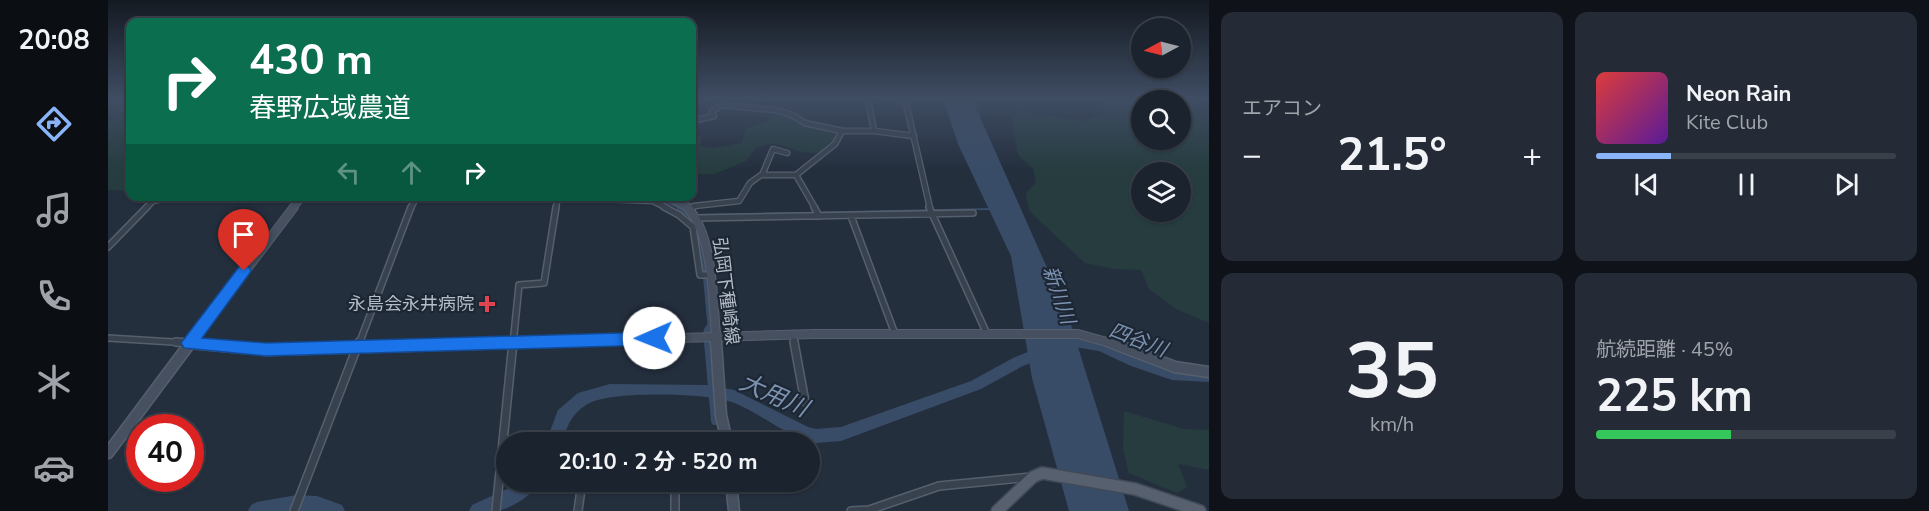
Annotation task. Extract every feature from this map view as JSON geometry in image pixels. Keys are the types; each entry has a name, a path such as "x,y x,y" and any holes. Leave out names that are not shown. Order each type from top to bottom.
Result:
{"main road":[{"path":"997,511 1033,477 1042,473 1135,489 1193,510"}],"street":[{"path":"805,123 843,131 914,136"},
{"path":"872,123 874,132"},
{"path":"911,123 931,211 987,334"},
{"path":"763,173 796,175 835,144 843,131"},
{"path":"691,212 694,206 739,201 749,184 763,173 773,149 787,153"},
{"path":"796,175 819,216"},
{"path":"108,247 153,201"},
{"path":"108,453 189,343 299,201"},
{"path":"294,511 414,201"},
{"path":"503,432 519,285 544,282 557,201"},
{"path":"653,201 680,214 693,227 700,275 709,275"},
{"path":"674,201 691,212"},
{"path":"680,214 691,212 851,216 931,211 973,213"},
{"name":"弘岡下種崎線","path":"691,212 707,251 710,338 720,376 721,409 725,432"},
{"path":"851,216 895,334"},
{"path":"108,338 266,350 793,334 1095,336 1161,364 1190,371 1209,372"},
{"path":"793,334 805,402"},
{"path":"851,511 869,510 939,486 1033,477"},
{"path":"496,511 497,492"},
{"path":"578,511 581,492"},
{"path":"675,492 675,511"},
{"path":"731,492 734,511"}],"green space":[{"path":"108,123 126,123 124,145 126,145 126,191 108,190"},
{"path":"764,123 801,123 841,133 832,144 816,153 768,144 757,147 746,161 714,174 696,174 696,133 702,137 700,146 713,148 741,143 746,128"},
{"path":"1012,123 1131,123 1131,150 1191,150 1191,123 1209,123 1209,323 1176,309 1149,289 1141,270 1114,269 1085,263 1029,211 1026,193 1036,182 1033,169 1018,155"},
{"path":"1124,411 1184,429 1209,430 1209,470 1178,464 1187,487 1177,493 1129,473 1123,449"}],"water":[{"name":"新川川","path":"951,123 983,123 1068,315 1129,511 1069,511 1032,378 1011,256 958,144"}],"waterway":[{"path":"667,201 680,207"},
{"path":"680,207 692,216"},
{"path":"697,215 991,209"},
{"path":"700,237 705,261 711,325 707,331 708,344"},
{"name":"四谷川","path":"1061,340 1089,342 1103,346 1136,362 1172,374 1209,376"},
{"path":"708,342 715,421"},
{"name":"大用川","path":"820,436 841,434 976,385 1018,362 1043,352"},
{"name":"大用川","path":"557,432 563,415 583,398 610,390 647,389 707,391 734,396 802,432"},
{"name":"大用川","path":"478,511 520,492"},
{"name":"大用川","path":"257,511 297,503 317,504 336,511"}],"place":[{"name":"永島会永井病院","path":"487,304"}],"route":[{"path":"244,271 189,343 266,350 654,338"}]}
